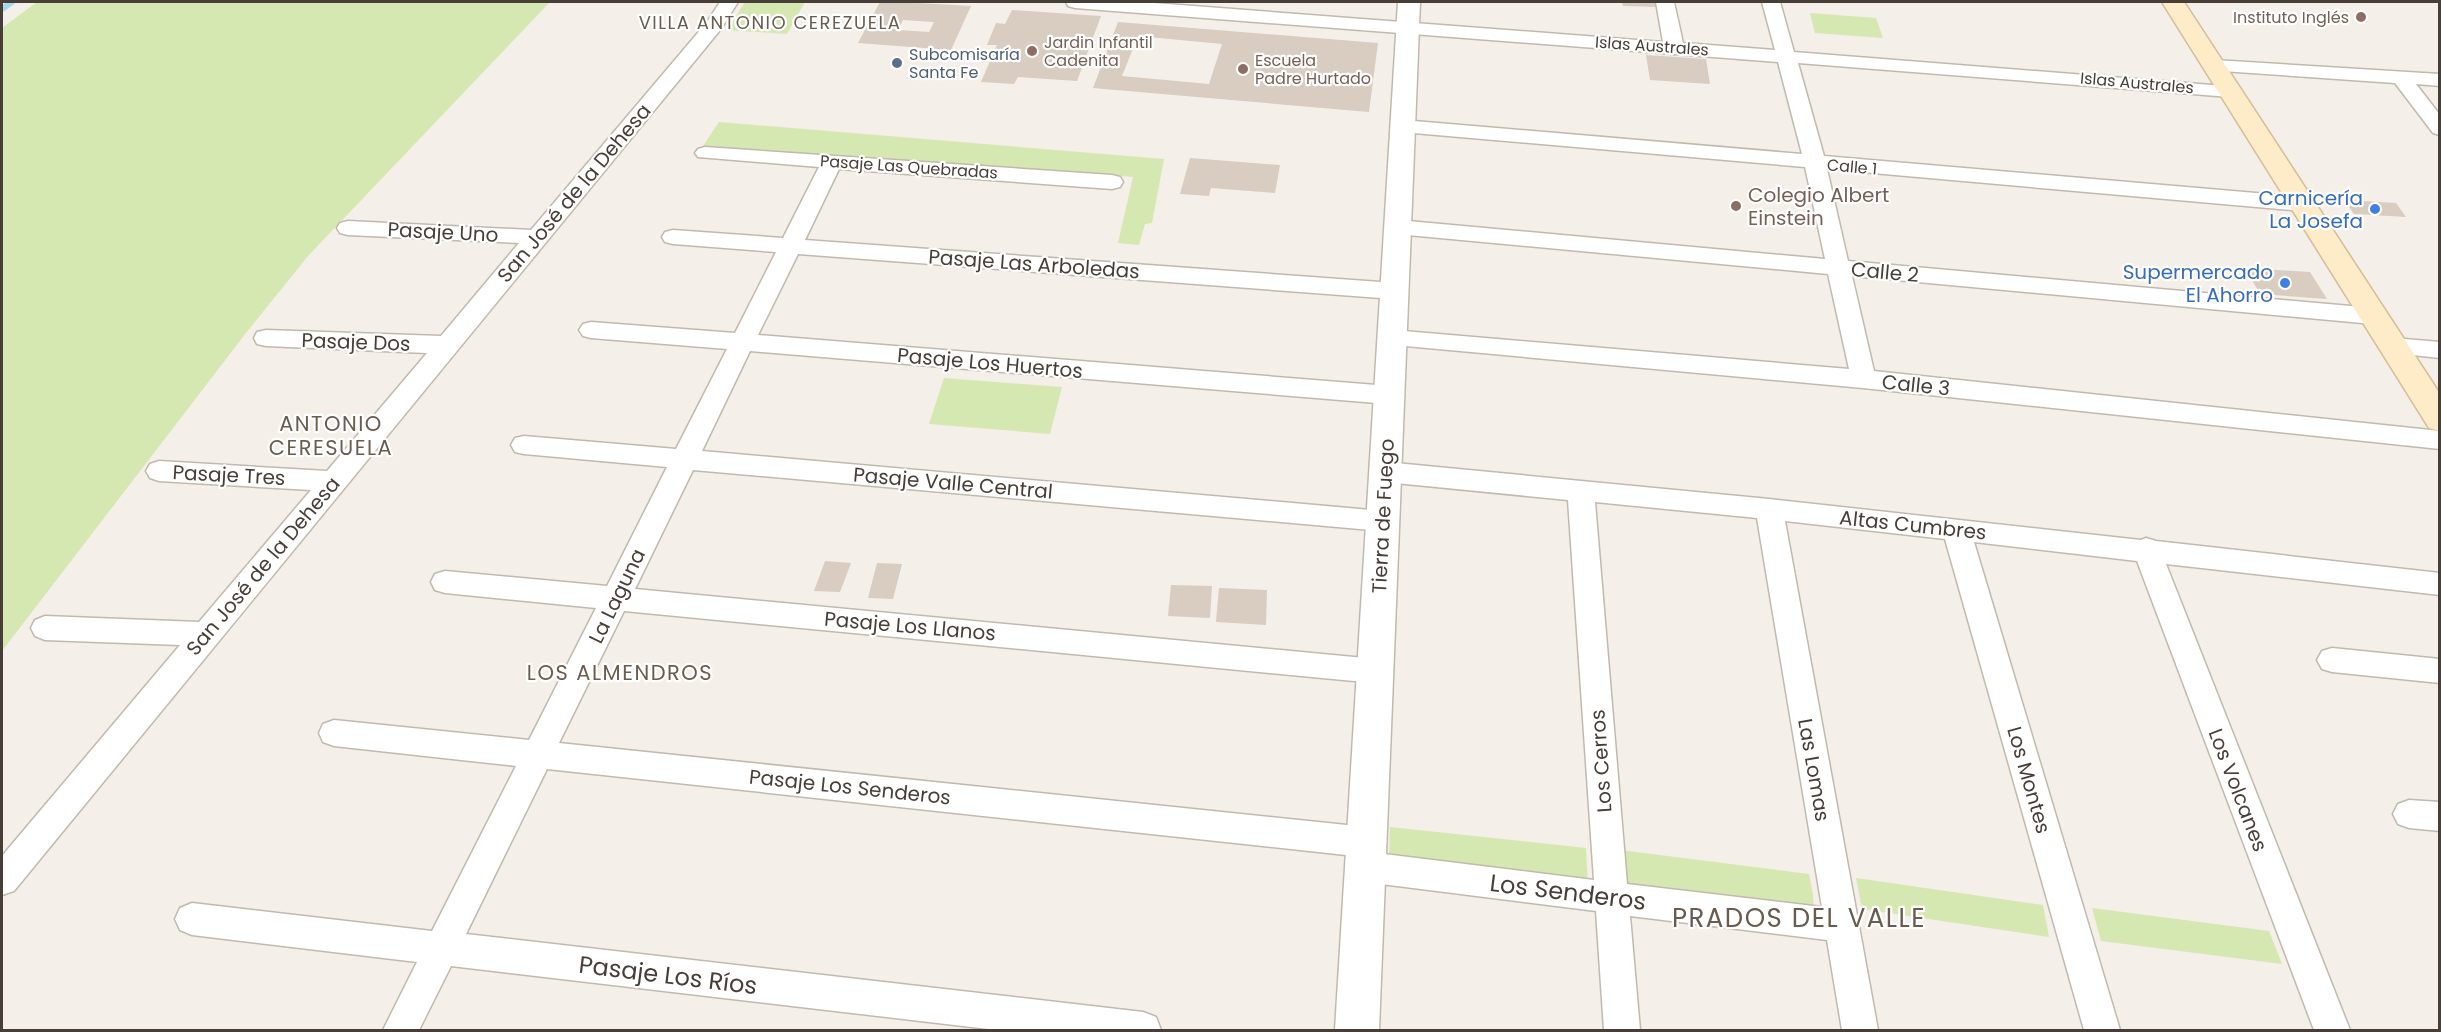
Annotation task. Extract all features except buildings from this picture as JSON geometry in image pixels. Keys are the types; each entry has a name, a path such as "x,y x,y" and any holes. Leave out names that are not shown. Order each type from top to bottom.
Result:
{"main road":[{"path":"2173,2 2439,420"}],"street":[{"name":"San José de la Dehesa","path":"2,880 714,25 729,2"},
{"name":"Islas Australes","path":"1075,2 1284,10 1407,28 2230,91"},
{"name":"Tierra de Fuego","path":"1357,1030 1409,2"},
{"path":"1665,2 1674,48"},
{"path":"1771,2 1815,164 1863,379"},
{"name":"Islas Australes","path":"2214,66 2439,80"},
{"path":"2401,78 2439,129"},
{"name":"Calle 1","path":"1402,126 1815,164 2302,204"},
{"name":"Pasaje Las Quebradas","path":"705,153 1112,182"},
{"name":"La Laguna","path":"401,1030 832,162"},
{"name":"Calle 2","path":"1397,227 2373,316"},
{"name":"Pasaje Uno","path":"348,228 537,237"},
{"name":"Pasaje Las Arboledas","path":"674,237 1394,291"},
{"name":"Pasaje Los Huertos","path":"591,330 1389,395"},
{"name":"Pasaje Dos","path":"266,338 447,345"},
{"name":"Calle 3","path":"1392,338 1863,379 2439,440"},
{"path":"2392,346 2439,350"},
{"name":"Pasaje Valle Central","path":"524,445 1382,521"},
{"name":"Pasaje Tres","path":"159,471 334,481"},
{"name":"Altas Cumbres","path":"1385,472 1769,509 2146,549 2439,584"},
{"name":"Los Cerros","path":"1581,491 1622,1030"},
{"name":"Las Lomas","path":"1769,509 1860,1030"},
{"name":"Los Montes","path":"1956,529 2102,1030"},
{"name":"Los Volcanes","path":"2146,549 2332,1030"},
{"name":"Pasaje Los Llanos","path":"445,582 1375,671"},
{"path":"45,628 206,634"},
{"path":"2332,660 2439,670"},
{"name":"Pasaje Los Senderos","path":"334,733 538,754 1366,855"},
{"path":"2409,814 2439,817"},
{"name":"Los Senderos","path":"1366,855 1611,898 1842,926"},
{"name":"Pasaje Los Ríos","path":"192,920 1143,1030"}],"green space":[{"path":"37,2 550,2 308,256 246,333 2,651 2,28"},
{"path":"745,2 805,2 787,34 727,30"},
{"path":"1810,13 1876,18 1883,38 1815,33"},
{"path":"719,122 1164,159 1152,223 1145,224 1139,245 1118,243 1133,177 703,146"},
{"path":"944,378 1062,387 1050,434 929,424"},
{"path":"1390,827 1586,848 1588,885 1389,861"},
{"path":"1620,850 1809,874 1814,915 1623,892"},
{"path":"1856,878 2043,905 2049,937 1862,909"},
{"path":"2092,908 2269,931 2282,964 2101,941"}],"waterway":[{"path":"2,9 12,2"}],"place":[{"name":"Instituto Inglés","path":"2361,17"},
{"name":"Jardin Infantil Cadenita","path":"1032,51"},
{"name":"Subcomisaría Santa Fe","path":"897,63"},
{"name":"Escuela Padre Hurtado","path":"1243,69"},
{"name":"Colegio Albert Einstein","path":"1736,206"},
{"name":"Carnicería La Josefa","path":"2375,209"},
{"name":"Supermercado El Ahorro","path":"2285,283"}],"district":[{"name":"VILLA ANTONIO CEREZUELA","path":"770,22"},
{"name":"ANTONIO CERESUELA","path":"331,435"},
{"name":"LOS ALMENDROS","path":"620,672"},
{"name":"PRADOS DEL VALLE","path":"1799,918"}]}
